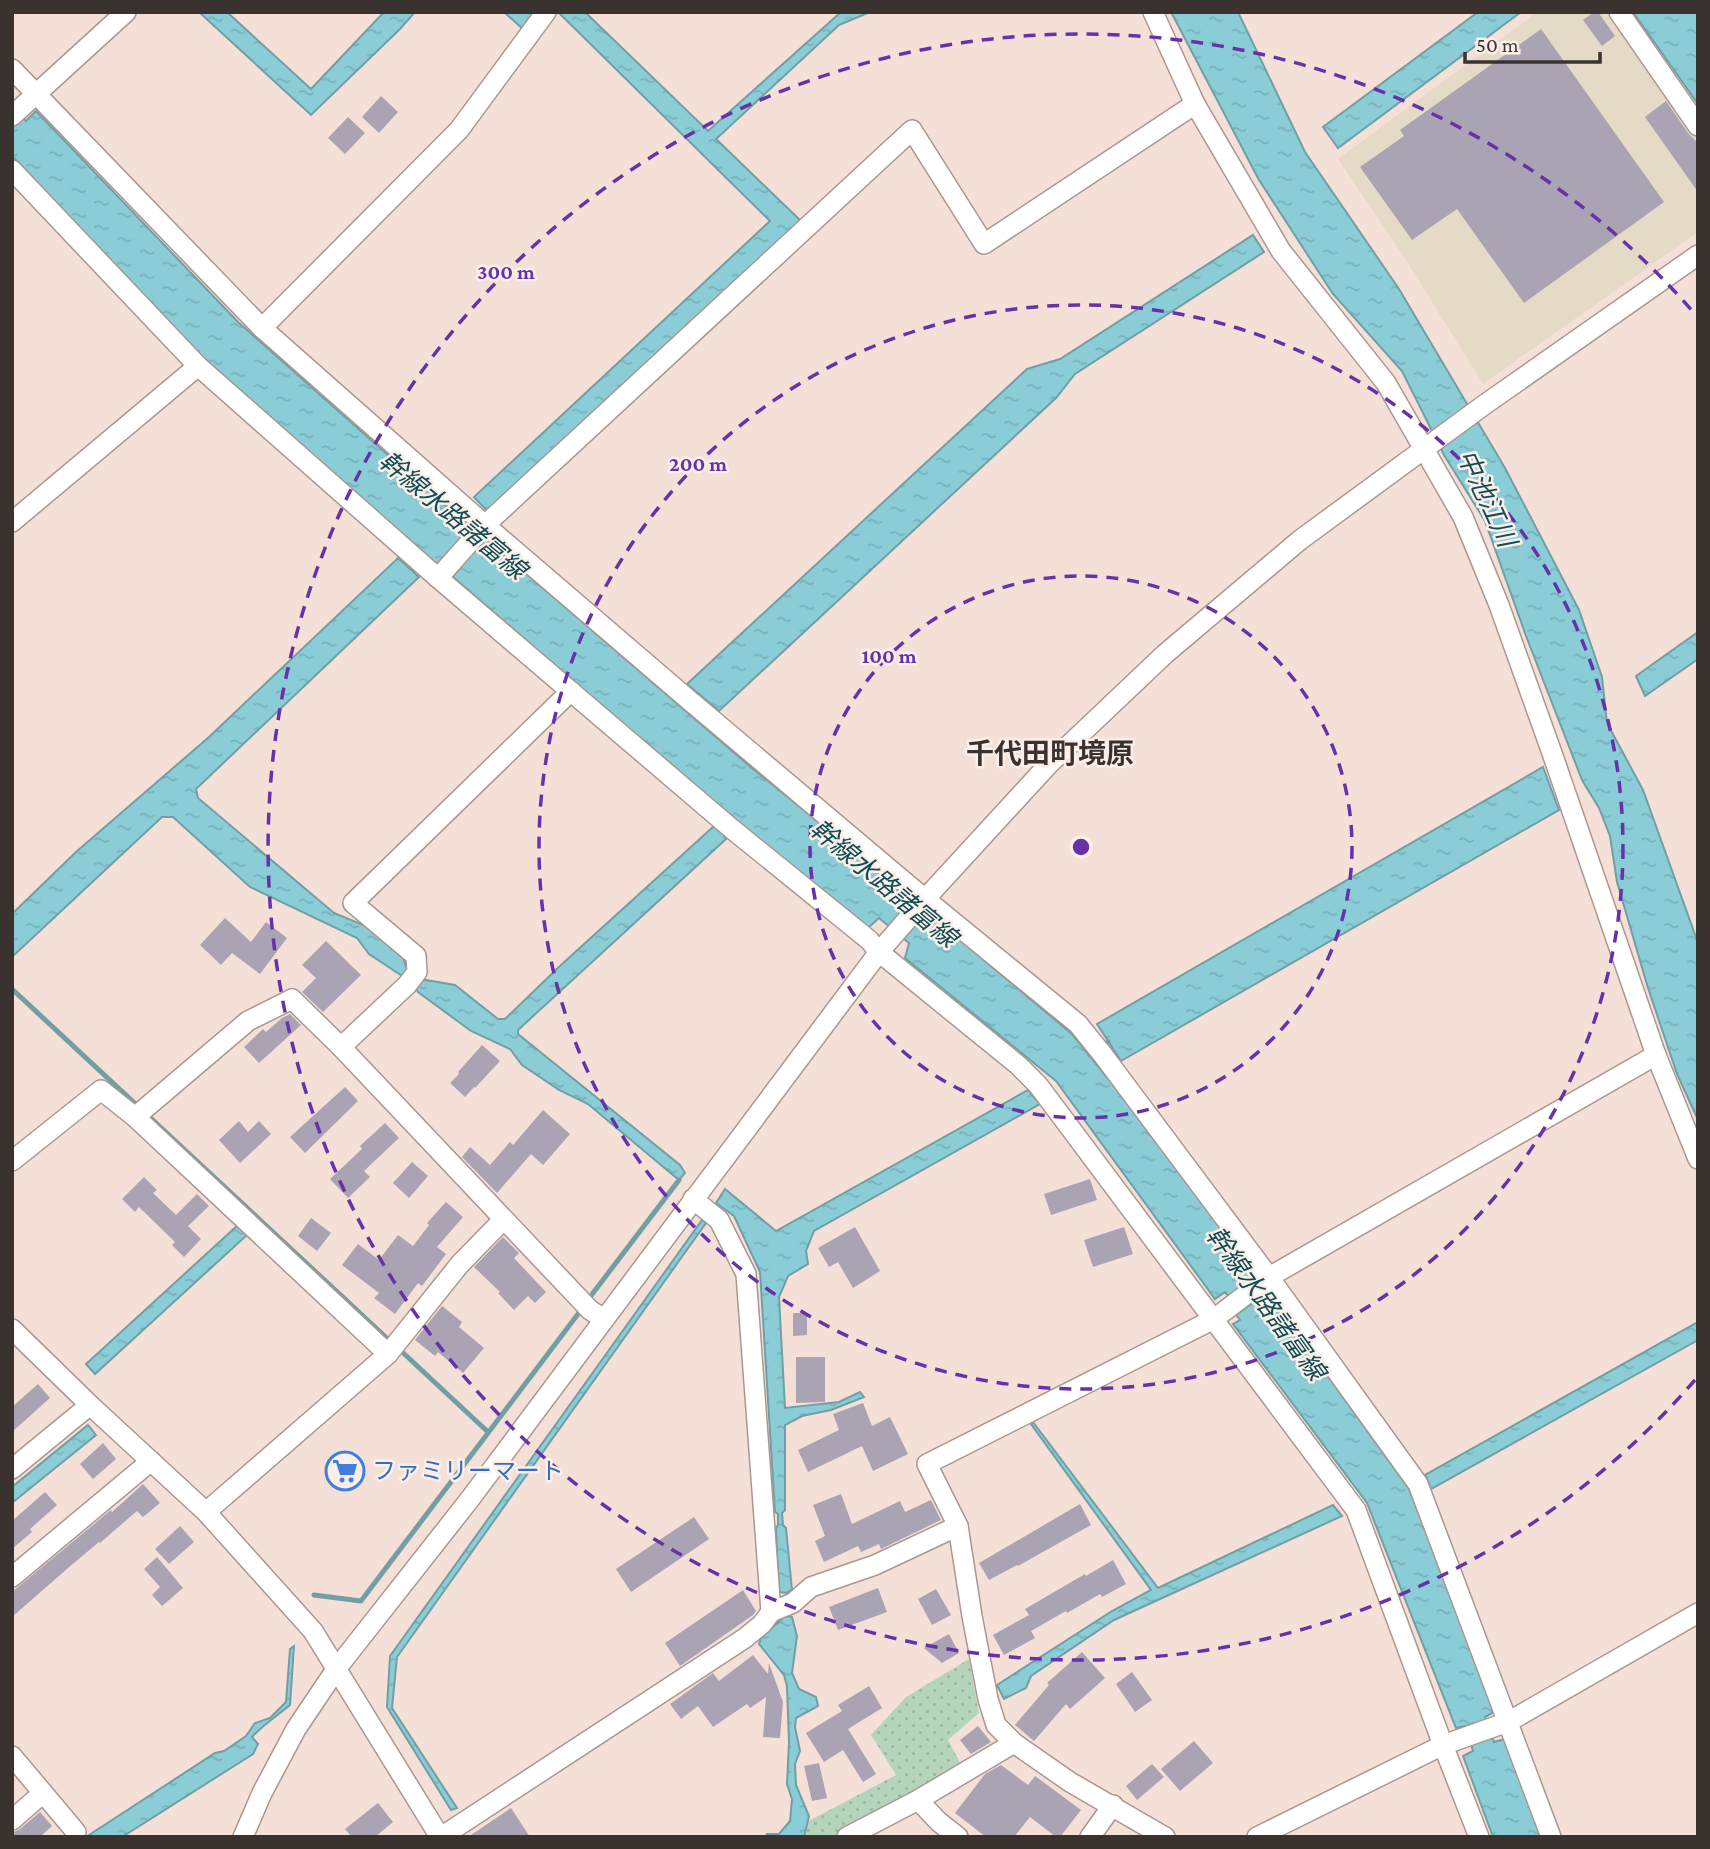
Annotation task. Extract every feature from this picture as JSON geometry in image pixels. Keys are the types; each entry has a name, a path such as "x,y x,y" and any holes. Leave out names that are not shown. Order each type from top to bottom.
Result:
{"street":[{"path":"16,112 126,12"},
{"path":"262,328 459,130 546,12"},
{"path":"1153,12 1195,104 1281,251 1386,383 1464,517 1552,753 1656,1055 1698,1159"},
{"path":"1619,12 1698,126"},
{"path":"12,69 262,328 704,713 1078,1024 1264,1282 1419,1483 1501,1725 1551,1837"},
{"path":"438,578 485,525 912,130 984,244 1195,104"},
{"path":"12,170 198,366 438,578 726,824 1018,1065 1041,1089 1219,1315 1356,1510 1452,1742 1479,1837"},
{"path":"243,1837 262,1793 296,1729 337,1668 470,1499 879,952 911,914 1049,764 1165,653 1300,540 1484,405 1698,255"},
{"path":"12,522 198,366"},
{"path":"341,1047 412,978 416,956 353,903 571,691"},
{"path":"143,1111 248,1021 292,999 341,1047 590,1310 604,1319"},
{"path":"1165,1837 1070,1782 1014,1743 996,1725 988,1699 972,1616 958,1526 927,1464 1219,1315 1264,1282 1656,1055"},
{"path":"12,1161 101,1090 143,1111 393,1348"},
{"path":"693,1199 719,1220 746,1274 771,1612"},
{"path":"206,1512 393,1348 460,1264 503,1220"},
{"path":"12,1329 206,1512 313,1631 440,1837 746,1638 771,1612 793,1602 811,1587 875,1565 958,1526"},
{"path":"12,1469 90,1405"},
{"path":"12,1577 151,1461"},
{"path":"1256,1837 1452,1742 1501,1725 1698,1613"},
{"path":"847,1837 918,1800 1014,1743"},
{"path":"12,1756 76,1832"},
{"path":"12,1820 43,1793"},
{"path":"918,1800 958,1837"},
{"path":"1090,1837 1113,1805"}],"shaded area":[{"path":"1537,12 1626,12 1698,113 1698,232 1483,384 1404,257 1338,159"}],"green space":[{"path":"969,1659 979,1713 948,1740 963,1768 860,1837 801,1837 801,1825 896,1775 871,1735 906,1697"}],"water":[{"path":"199,12 227,12 311,89 384,12 415,12 311,115"},
{"path":"504,12 535,12 523,29"},
{"path":"558,12 585,12 708,131 841,12 870,12 839,25 716,139 801,221 488,512 474,497 770,221"},
{"name":"中池江川","path":"1171,12 1238,12 1305,152 1399,289 1505,468 1579,610 1602,677 1607,723 1643,790 1698,943 1698,1120 1677,1074 1648,988 1617,882 1610,836 1599,808 1582,780 1485,521 1444,455 1402,371 1333,294 1259,180"},
{"path":"1478,12 1521,12 1338,148 1323,127"},
{"path":"1633,12 1698,12 1698,104"},
{"name":"幹線水路諸富線","path":"12,106 26,121 36,111 238,322 469,527 460,537 476,550 486,539 753,769 901,889 893,903 923,927 935,919 1072,1034 1243,1258 1254,1275 1246,1282 1248,1284 1229,1297 1225,1292 1215,1299 1056,1081 905,958 909,943 879,918 867,929 732,818 453,577 462,565 447,553 437,564 207,363 12,156"},
{"path":"1253,235 1264,252 1075,374 1056,398 719,711 687,684 1027,369 1060,359"},
{"path":"398,558 419,577 196,789 198,798 334,913 368,927 403,958 407,969 420,979 455,985 498,1019 505,1019 714,826 721,831 726,839 518,1030 518,1034 680,1165 685,1173 679,1180 588,1104 559,1090 522,1065 510,1049 471,1031 418,992 414,984 369,954 357,938 250,887 173,817 162,817 12,957 12,914 76,852 209,737"},
{"path":"1698,632 1698,659 1645,696 1636,676"},
{"path":"1543,767 1559,810 1121,1061 1097,1024"},
{"path":"1028,1090 1040,1104 814,1231 806,1251 808,1264 788,1276 779,1297 785,1408 839,1402 860,1392 864,1397 831,1410 802,1416 785,1425 785,1510 782,1513 792,1590 779,1592 776,1528 778,1514 775,1512 760,1272 734,1216 716,1203 725,1189 776,1231"},
{"path":"702,1220 706,1223 397,1657 392,1708 457,1808 451,1810 387,1707 390,1656"},
{"path":"238,1225 247,1235 95,1374 86,1364"},
{"name":"幹線水路諸富線","path":"1271,1297 1409,1489 1496,1711 1485,1717 1494,1742 1505,1739 1541,1837 1493,1837 1463,1756 1473,1751 1465,1726 1456,1728 1367,1503 1233,1324 1240,1320 1236,1315 1257,1300 1261,1304"},
{"path":"1698,1322 1698,1340 1431,1489 1425,1475"},
{"path":"1033,1422 1158,1588 1333,1505 1342,1516 1114,1620 1031,1676 1026,1688 1004,1699 997,1685 1112,1611 1151,1590 1031,1424"},
{"path":"88,1425 96,1435 12,1503 12,1487"},
{"path":"785,1616 792,1617 797,1636 792,1673 799,1689 816,1697 818,1706 796,1718 795,1727 800,1751 795,1764 796,1785 809,1816 804,1837 765,1837 767,1834 779,1834 790,1821 792,1799 787,1784 787,1686 784,1675 759,1644 761,1638"},
{"path":"294,1646 290,1705 252,1737 258,1744 253,1754 122,1837 86,1837 215,1753 224,1751 246,1736 255,1723 270,1718 286,1702 290,1649"}],"building":[{"path":"1598,12 1615,36 1602,46 1583,20"},
{"path":"1541,29 1664,202 1524,303 1457,209 1412,240 1360,167 1404,136 1400,130"},
{"path":"381,96 398,112 379,133 362,117"},
{"path":"1666,101 1698,143 1698,192 1645,117"},
{"path":"348,117 365,133 345,154 328,138"},
{"path":"225,918 251,942 266,922 287,938 260,974 232,953 221,965 200,945"},
{"path":"326,941 361,975 323,1012 302,992 316,978 302,965"},
{"path":"290,1014 301,1025 259,1063 244,1047 263,1029 266,1032"},
{"path":"482,1045 500,1061 465,1097 450,1083"},
{"path":"345,1087 358,1101 305,1153 290,1137"},
{"path":"543,1110 570,1134 543,1165 531,1154 497,1193 462,1157 470,1147 490,1165 510,1142 513,1145"},
{"path":"239,1121 248,1132 259,1121 271,1134 240,1163 219,1140"},
{"path":"385,1123 399,1138 364,1171 370,1177 348,1198 330,1179"},
{"path":"412,1162 428,1176 409,1198 393,1183"},
{"path":"144,1177 157,1190 153,1193 176,1215 197,1194 209,1206 188,1226 201,1239 184,1257 172,1245 175,1242 139,1207 135,1212 122,1199"},
{"path":"1090,1179 1097,1200 1051,1215 1044,1194"},
{"path":"446,1202 463,1217 437,1247 446,1254 422,1286 418,1283 395,1314 374,1298 379,1293 342,1265 358,1244 379,1260 398,1235 413,1246 429,1225 427,1223"},
{"path":"311,1218 331,1233 317,1251 298,1236"},
{"path":"855,1227 880,1271 853,1288 838,1262 829,1267 818,1248"},
{"path":"1124,1227 1133,1254 1093,1267 1084,1240"},
{"path":"503,1237 519,1253 514,1258 546,1292 535,1303 528,1296 514,1310 474,1267"},
{"path":"442,1306 462,1322 459,1327 484,1348 463,1373 438,1352 435,1356 415,1340"},
{"path":"793,1313 807,1313 807,1335 793,1336"},
{"path":"796,1357 825,1357 825,1402 796,1403"},
{"path":"38,1384 50,1398 12,1432 12,1407"},
{"path":"863,1403 872,1426 890,1417 908,1454 873,1471 862,1446 808,1472 798,1450 839,1430 833,1414"},
{"path":"103,1443 116,1459 93,1479 80,1464"},
{"path":"143,1484 160,1503 143,1517 137,1511 12,1617 12,1592"},
{"path":"45,1492 57,1505 12,1549 12,1521"},
{"path":"841,1494 852,1524 900,1501 905,1512 931,1500 941,1520 881,1549 879,1544 861,1552 858,1546 824,1562 815,1541 825,1536 813,1505"},
{"path":"1080,1504 1091,1525 989,1580 979,1563"},
{"path":"694,1517 709,1539 631,1592 616,1569"},
{"path":"180,1526 194,1542 169,1564 155,1549"},
{"path":"157,1557 183,1588 162,1606 152,1595 160,1587 144,1569"},
{"path":"1113,1560 1126,1584 1102,1597 1100,1594 1031,1631 1035,1638 1004,1655 993,1635 1029,1615 1025,1609"},
{"path":"878,1588 887,1612 838,1630 829,1607"},
{"path":"936,1589 951,1615 932,1625 918,1599"},
{"path":"743,1590 756,1611 753,1615 680,1666 665,1643"},
{"path":"949,1634 959,1653 942,1663 924,1648"},
{"path":"1082,1652 1105,1678 1070,1709 1066,1704 1034,1741 1015,1725 1049,1685 1047,1683"},
{"path":"753,1655 768,1674 769,1663 783,1702 780,1738 763,1737 766,1697 750,1708 747,1704 713,1727 698,1706 681,1719 670,1704 713,1673 719,1681"},
{"path":"1132,1672 1152,1700 1135,1712 1116,1684"},
{"path":"869,1686 882,1708 848,1729 876,1774 863,1782 843,1750 824,1762 806,1733 842,1711 838,1705"},
{"path":"978,1726 991,1742 971,1754 960,1740"},
{"path":"1194,1741 1213,1763 1180,1791 1161,1769"},
{"path":"819,1763 827,1798 812,1801 804,1766"},
{"path":"1152,1764 1164,1777 1137,1800 1126,1786"},
{"path":"1001,1765 1028,1785 1035,1776 1081,1810 1060,1837 1056,1837 1030,1817 1014,1837 986,1837 955,1813 985,1774"},
{"path":"378,1803 393,1822 375,1837 352,1837 345,1829"},
{"path":"511,1808 530,1837 468,1837"},
{"path":"40,1812 52,1826 40,1837 12,1837 12,1833"}],"waterway":[{"path":"12,989 391,1342"},
{"path":"1090,1055 1108,1042"},
{"path":"590,1297 679,1180"},
{"path":"314,1595 361,1601 578,1314"},
{"path":"399,1349 488,1432"}],"place":[{"name":"ファミリーマート","path":"345,1471"}],"district":[{"name":"千代田町境原","path":"1050,753"}]}
